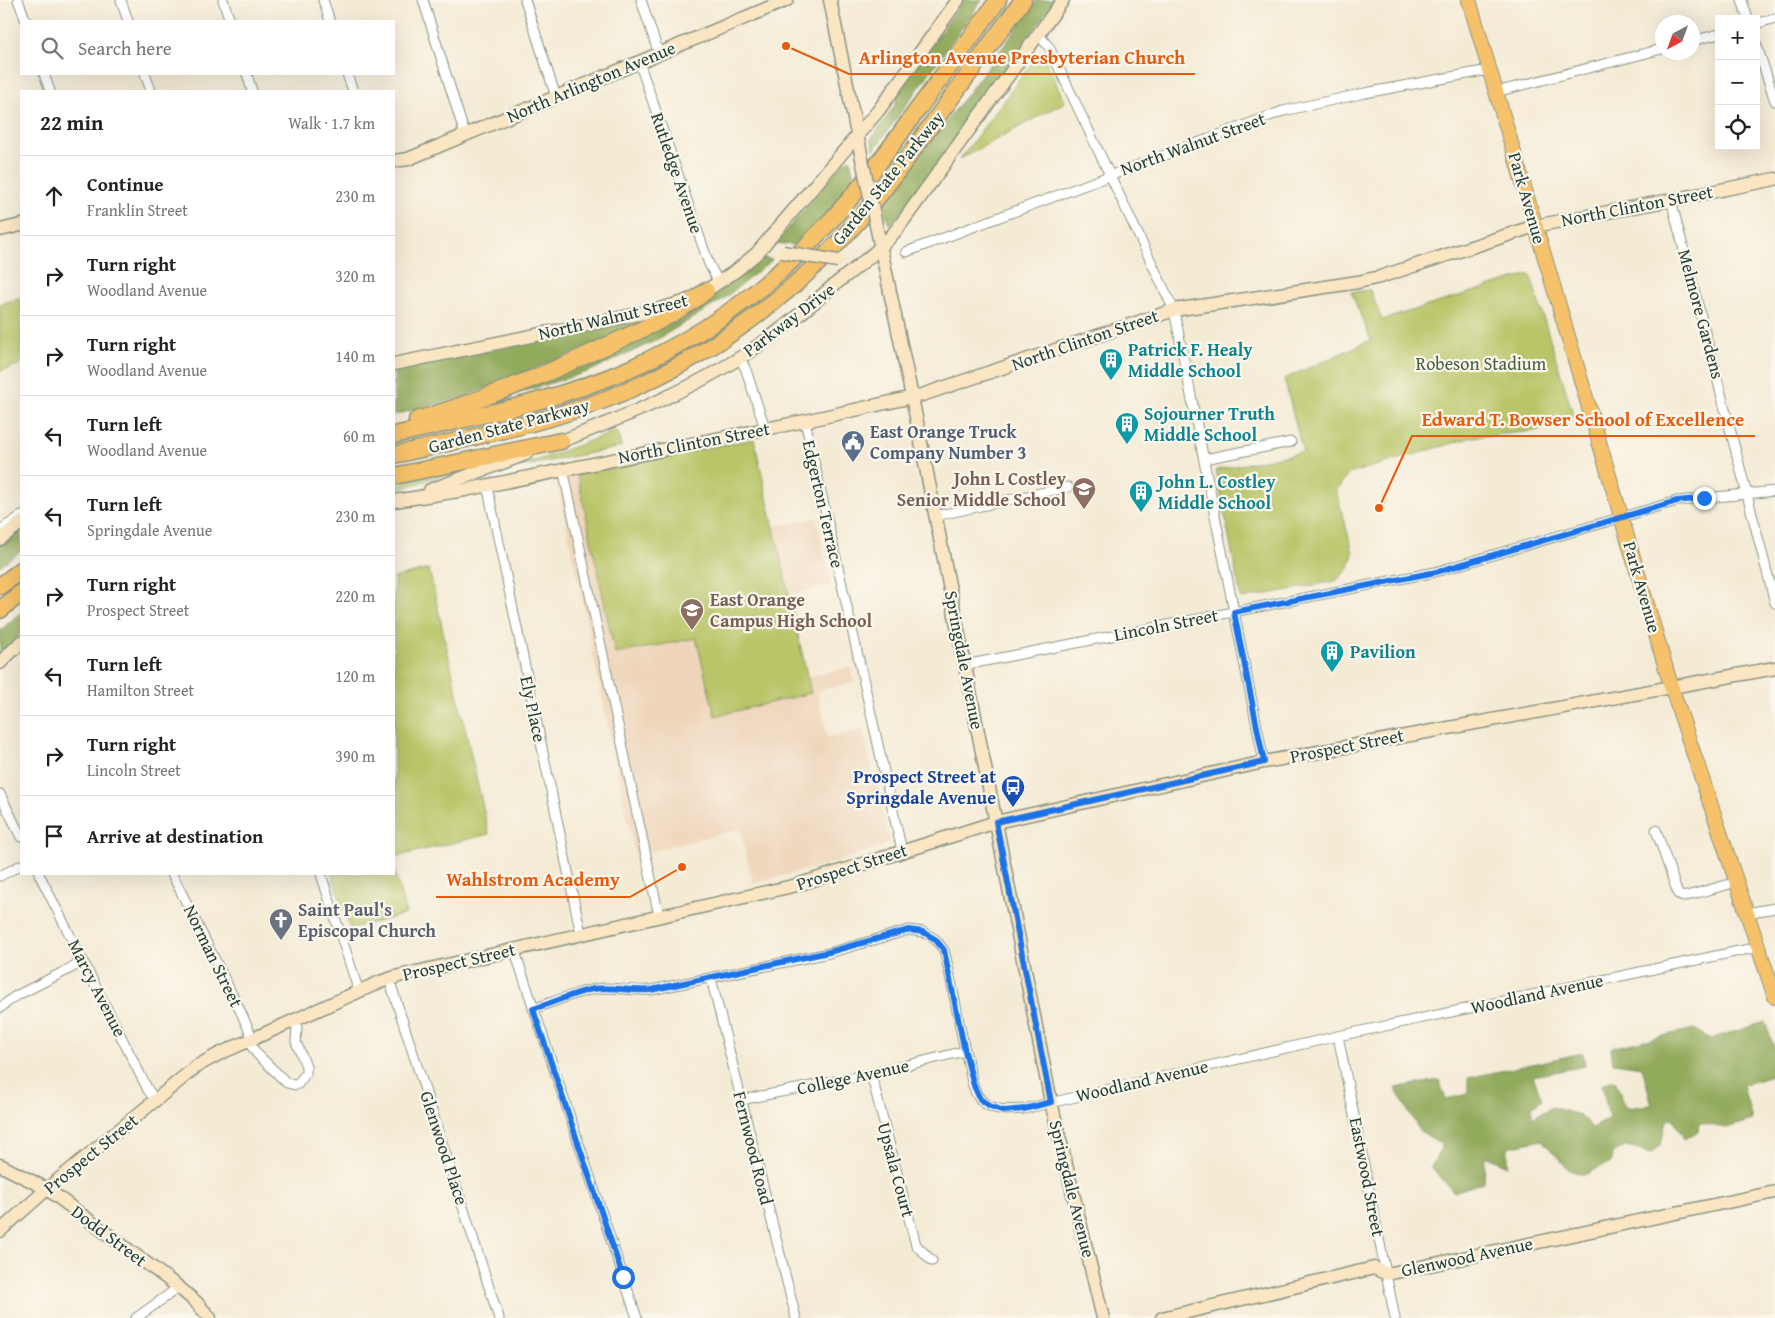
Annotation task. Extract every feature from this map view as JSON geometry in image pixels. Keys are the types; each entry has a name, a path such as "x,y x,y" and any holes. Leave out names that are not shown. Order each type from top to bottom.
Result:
{"highway":[{"name":"Garden State Parkway","path":"395,435 517,407 588,385 630,368 670,348 732,309 790,262 841,209 888,151 998,0"},
{"name":"Garden State Parkway","path":"395,455 523,426 596,403 666,373 719,342 751,320 804,276 862,215 896,173 1023,0"},
{"path":"395,428 484,398 575,361 674,314 713,287"},
{"path":"395,476 561,441"},
{"path":"0,586 20,571"},
{"path":"0,610 20,594"}],"main road":[{"name":"Park Avenue","path":"1469,0 1671,686 1775,997"}],"street":[{"path":"18,0 26,20"},
{"path":"121,0 128,20"},
{"path":"223,0 230,20"},
{"path":"323,0 330,20"},
{"path":"423,0 465,135"},
{"path":"525,0 556,96"},
{"path":"641,0 659,54"},
{"name":"North Arlington Avenue","path":"395,161 408,159 787,0"},
{"name":"Springdale Avenue","path":"830,0 912,397 1051,1102 1103,1318"},
{"path":"858,136 886,101 958,0"},
{"name":"Parkway Drive","path":"400,499 561,441 645,408 740,358 790,322 880,248 898,228 1063,0"},
{"path":"1742,0 1747,15"},
{"path":"1760,23 1775,18"},
{"path":"1038,34 1049,47 1174,310 1264,762"},
{"path":"1700,39 1715,35"},
{"path":"1496,92 1655,51"},
{"path":"1760,55 1775,101"},
{"name":"Rutledge Avenue","path":"639,62 709,264 713,287"},
{"name":"North Walnut Street","path":"906,252 1283,111 1365,93 1489,70"},
{"path":"44,75 50,90"},
{"path":"145,75 150,90"},
{"path":"247,75 252,90"},
{"path":"347,75 353,90"},
{"name":"North Walnut Street","path":"395,364 653,311 684,302 713,287 757,253 858,136"},
{"name":"North Clinton Street","path":"400,499 454,492 805,421 912,397 1174,310 1358,282 1380,277 1535,226 1775,179"},
{"name":"Melmore Gardens","path":"1671,200 1775,603"},
{"path":"0,230 20,226"},
{"path":"757,253 767,250 838,261 844,266 844,271 833,286"},
{"path":"740,358 766,428"},
{"name":"Edgerton Terrace","path":"805,421 902,851"},
{"path":"1204,459 1291,442"},
{"path":"563,469 659,916"},
{"name":"Ely Place","path":"487,485 512,612 581,934"},
{"path":"935,516 1068,487"},
{"name":"Lincoln Street","path":"965,665 1436,572 1622,519 1677,501 1775,490"},
{"path":"0,530 20,517"},
{"path":"0,539 20,524"},
{"path":"0,663 20,643"},
{"name":"Prospect Street","path":"0,1231 47,1189 197,1066 294,1020 389,979 797,885 996,822 1264,762 1775,668"},
{"path":"0,794 20,835"},
{"path":"1656,830 1678,894 1683,897 1737,882"},
{"path":"0,876 20,866"},
{"name":"Marcy Avenue","path":"40,875 148,1090 156,1101"},
{"name":"Norman Street","path":"172,875 239,1008 257,1054 287,1083 295,1085 304,1078 306,1066 296,1042 297,1026 294,1020"},
{"path":"321,875 359,992"},
{"path":"1747,913 1775,908"},
{"name":"Woodland Avenue","path":"533,1009 592,990 606,988 639,991 651,990 829,952 893,933 909,930 923,932 935,939 944,950 974,1086 980,1099 990,1106 1004,1111 1024,1109 1338,1036 1758,947"},
{"path":"514,949 637,1318"},
{"path":"0,1008 14,997 84,962"},
{"name":"Fernwood Road","path":"711,978 796,1318"},
{"name":"Glenwood Place","path":"389,979 499,1318"},
{"name":"Eastwood Street","path":"1338,1036 1395,1318"},
{"name":"College Avenue","path":"741,1100 871,1074 965,1052"},
{"name":"Upsala Court","path":"871,1074 916,1245 932,1261"},
{"name":"Dodd Street","path":"0,1165 47,1189 177,1286 196,1302 210,1318"},
{"name":"Glenwood Avenue","path":"1162,1318 1374,1268 1387,1274 1775,1192"},
{"path":"136,1318 171,1293 177,1286"}],"shaded area":[{"name":"East Orange Campus High School","path":"754,439 773,527 816,518 831,585 788,595 807,677 851,667 854,682 817,691 827,737 863,729 890,843 823,866 753,883 740,829 635,855 556,476"}],"green space":[{"path":"963,0 982,0 874,150 871,139 895,105 897,94"},
{"path":"1037,0 1055,0 993,88 894,222 889,225 883,204"},
{"path":"1041,51 1065,102 960,159"},
{"path":"850,159 855,180 822,219 793,245 776,243 843,162"},
{"path":"761,257 772,260 722,300 653,342 590,371 489,402 670,321 714,294"},
{"name":"Robeson Stadium","path":"1530,274 1574,417 1535,431 1473,437 1348,474 1336,491 1353,553 1349,568 1336,581 1241,599 1216,470 1303,452 1284,379 1371,340 1351,292 1370,290 1382,320"},
{"path":"20,298 20,364 0,371 0,304"},
{"path":"631,322 634,329 464,397 395,415 395,370"},
{"path":"617,431 621,447 519,467"},
{"path":"754,439 811,693 715,716 696,638 615,654 577,473"},
{"path":"491,460 395,491 395,483"},
{"path":"20,528 20,552 0,566 0,544"},
{"path":"429,569 489,834 395,857 395,578"},
{"path":"20,613 20,635 0,655 0,631"},
{"path":"395,873 406,914 350,929 332,875 395,875"},
{"path":"1765,1022 1775,1050 1775,1075 1743,1085 1752,1120 1727,1128 1699,1123 1698,1132 1684,1139 1673,1119 1666,1120 1661,1144 1651,1154 1626,1146 1612,1153 1611,1162 1584,1175 1569,1170 1542,1140 1508,1147 1508,1166 1485,1156 1484,1182 1454,1192 1431,1167 1443,1145 1420,1131 1395,1088 1439,1080 1446,1099 1468,1094 1468,1078 1583,1053 1585,1066 1533,1076 1542,1099 1532,1107 1532,1118 1552,1107 1580,1115 1592,1128 1609,1119 1602,1084 1615,1080 1626,1108 1652,1105 1642,1067 1613,1063 1611,1048 1694,1029 1710,1039"}],"place":[{"name":"Arlington Avenue Presbyterian Church","path":"786,46"},
{"name":"Patrick F. Healy Middle School","path":"1111,381"},
{"name":"Sojourner Truth Middle School","path":"1127,445"},
{"name":"East Orange Truck Company Number 3","path":"853,463"},
{"name":"Edward T. Bowser School of Excellence","path":"1379,508"},
{"name":"John L Costley Senior Middle School","path":"1084,510"},
{"name":"John L. Costley Middle School","path":"1141,513"},
{"name":"East Orange Campus High School","path":"692,631"},
{"name":"Pavilion","path":"1332,673"},
{"name":"Prospect Street at Springdale Avenue","path":"1013,808"},
{"name":"Wahlstrom Academy","path":"682,867"},
{"name":"Saint Paul's Episcopal Church","path":"281,941"}],"route":[{"path":"623,1277 533,1009 592,990 606,988 639,991 651,990 829,952 893,933 909,930 923,932 935,939 944,950 965,1052 974,1086 980,1099 990,1106 1004,1111 1024,1109 1051,1102 996,822 1264,762 1234,612 1436,572 1622,519 1677,501 1704,498"}]}
